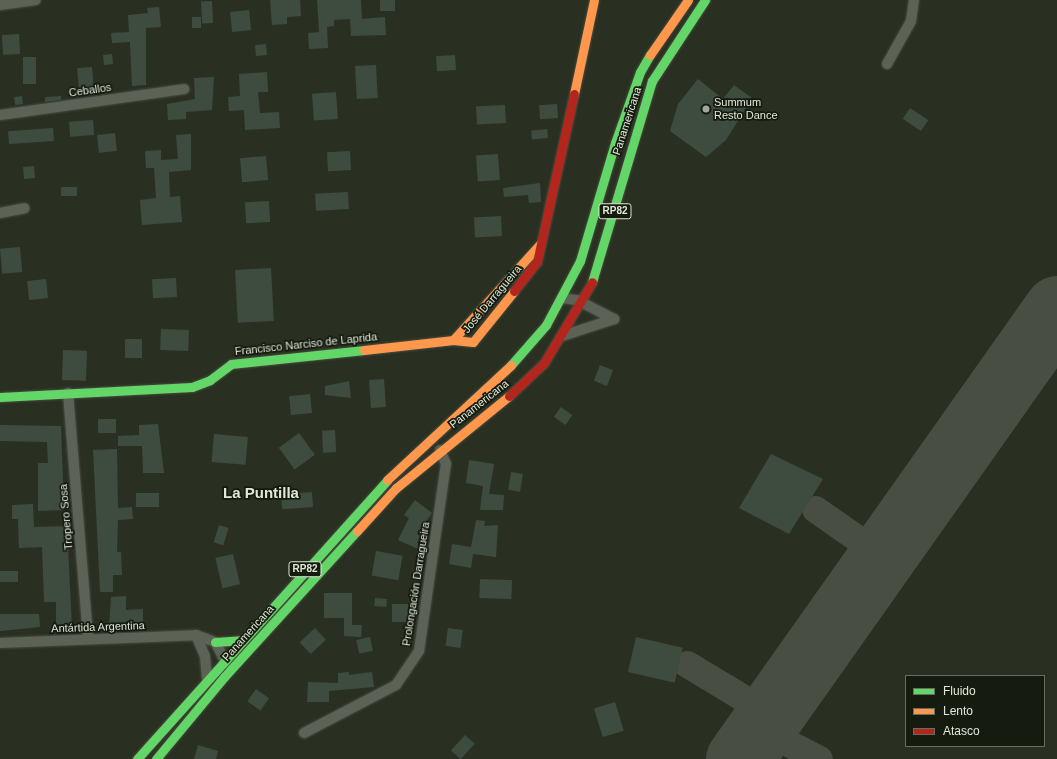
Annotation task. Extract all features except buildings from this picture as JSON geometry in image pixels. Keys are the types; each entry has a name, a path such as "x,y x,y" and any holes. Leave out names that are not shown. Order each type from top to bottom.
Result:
{"main road":[{"name":"José Darragueira","path":"453,340 468,343 477,338 533,269 540,244 594,0"},
{"name":"Panamericana","path":"137,759 241,640 410,456 514,364 562,298 580,261 640,72 662,34 688,0"},
{"name":"Panamericana","path":"156,759 224,677 376,510 440,450 523,385 562,336 583,303 603,253 641,108 667,53 705,0"},
{"name":"José Darragueira","path":"453,340 540,244"},
{"name":"Francisco Narciso de Laprida","path":"0,398 192,387 210,380 231,364 453,340"},
{"path":"216,642 241,640"}],"street":[{"path":"0,5 36,0"},
{"path":"887,64 911,21 914,0"},
{"name":"Ceballos","path":"0,115 184,89"},
{"path":"0,213 25,208"},
{"path":"562,298 583,303 614,319 562,336"},
{"name":"Tropero Sosa","path":"68,393 88,638"},
{"name":"Prolongación Darragueira","path":"304,733 396,685 419,651 446,464 440,450"},
{"path":"196,635 205,656 207,678"},
{"name":"Antártida Argentina","path":"0,643 88,638 196,635 216,642"},
{"path":"216,642 225,658 224,677"}],"taxiway":[{"path":"815,509 871,548 881,547 897,537"},
{"path":"871,548 876,561 871,572"},
{"path":"687,664 745,699 754,701 785,694"},
{"path":"742,755 752,725 750,706"},
{"path":"761,729 819,759"}],"runway":[{"path":"739,759 1057,309"}],"traffic: fast":[{"path":"592,282 652,81 705,0"},
{"path":"511,365 546,325 580,261 615,143 640,72 650,55"},
{"path":"0,397 192,387 210,380 231,364 364,350"},
{"path":"137,759 387,480"},
{"path":"156,759 224,677 357,531"},
{"path":"215,642 241,640"}],"traffic: slow":[{"path":"574,94 594,0"},
{"path":"650,55 688,0"},
{"path":"453,340 540,244"},
{"path":"364,350 453,340 473,342 514,291"},
{"path":"387,480 511,365"},
{"path":"357,531 396,488 509,396"}],"traffic: jam":[{"path":"514,291 537,262 574,94"},
{"path":"509,396 544,363 592,282"}],"place":[{"name":"Summum Resto Dance","path":"706,109"}],"district":[{"name":"La Puntilla","path":"261,493"}]}
